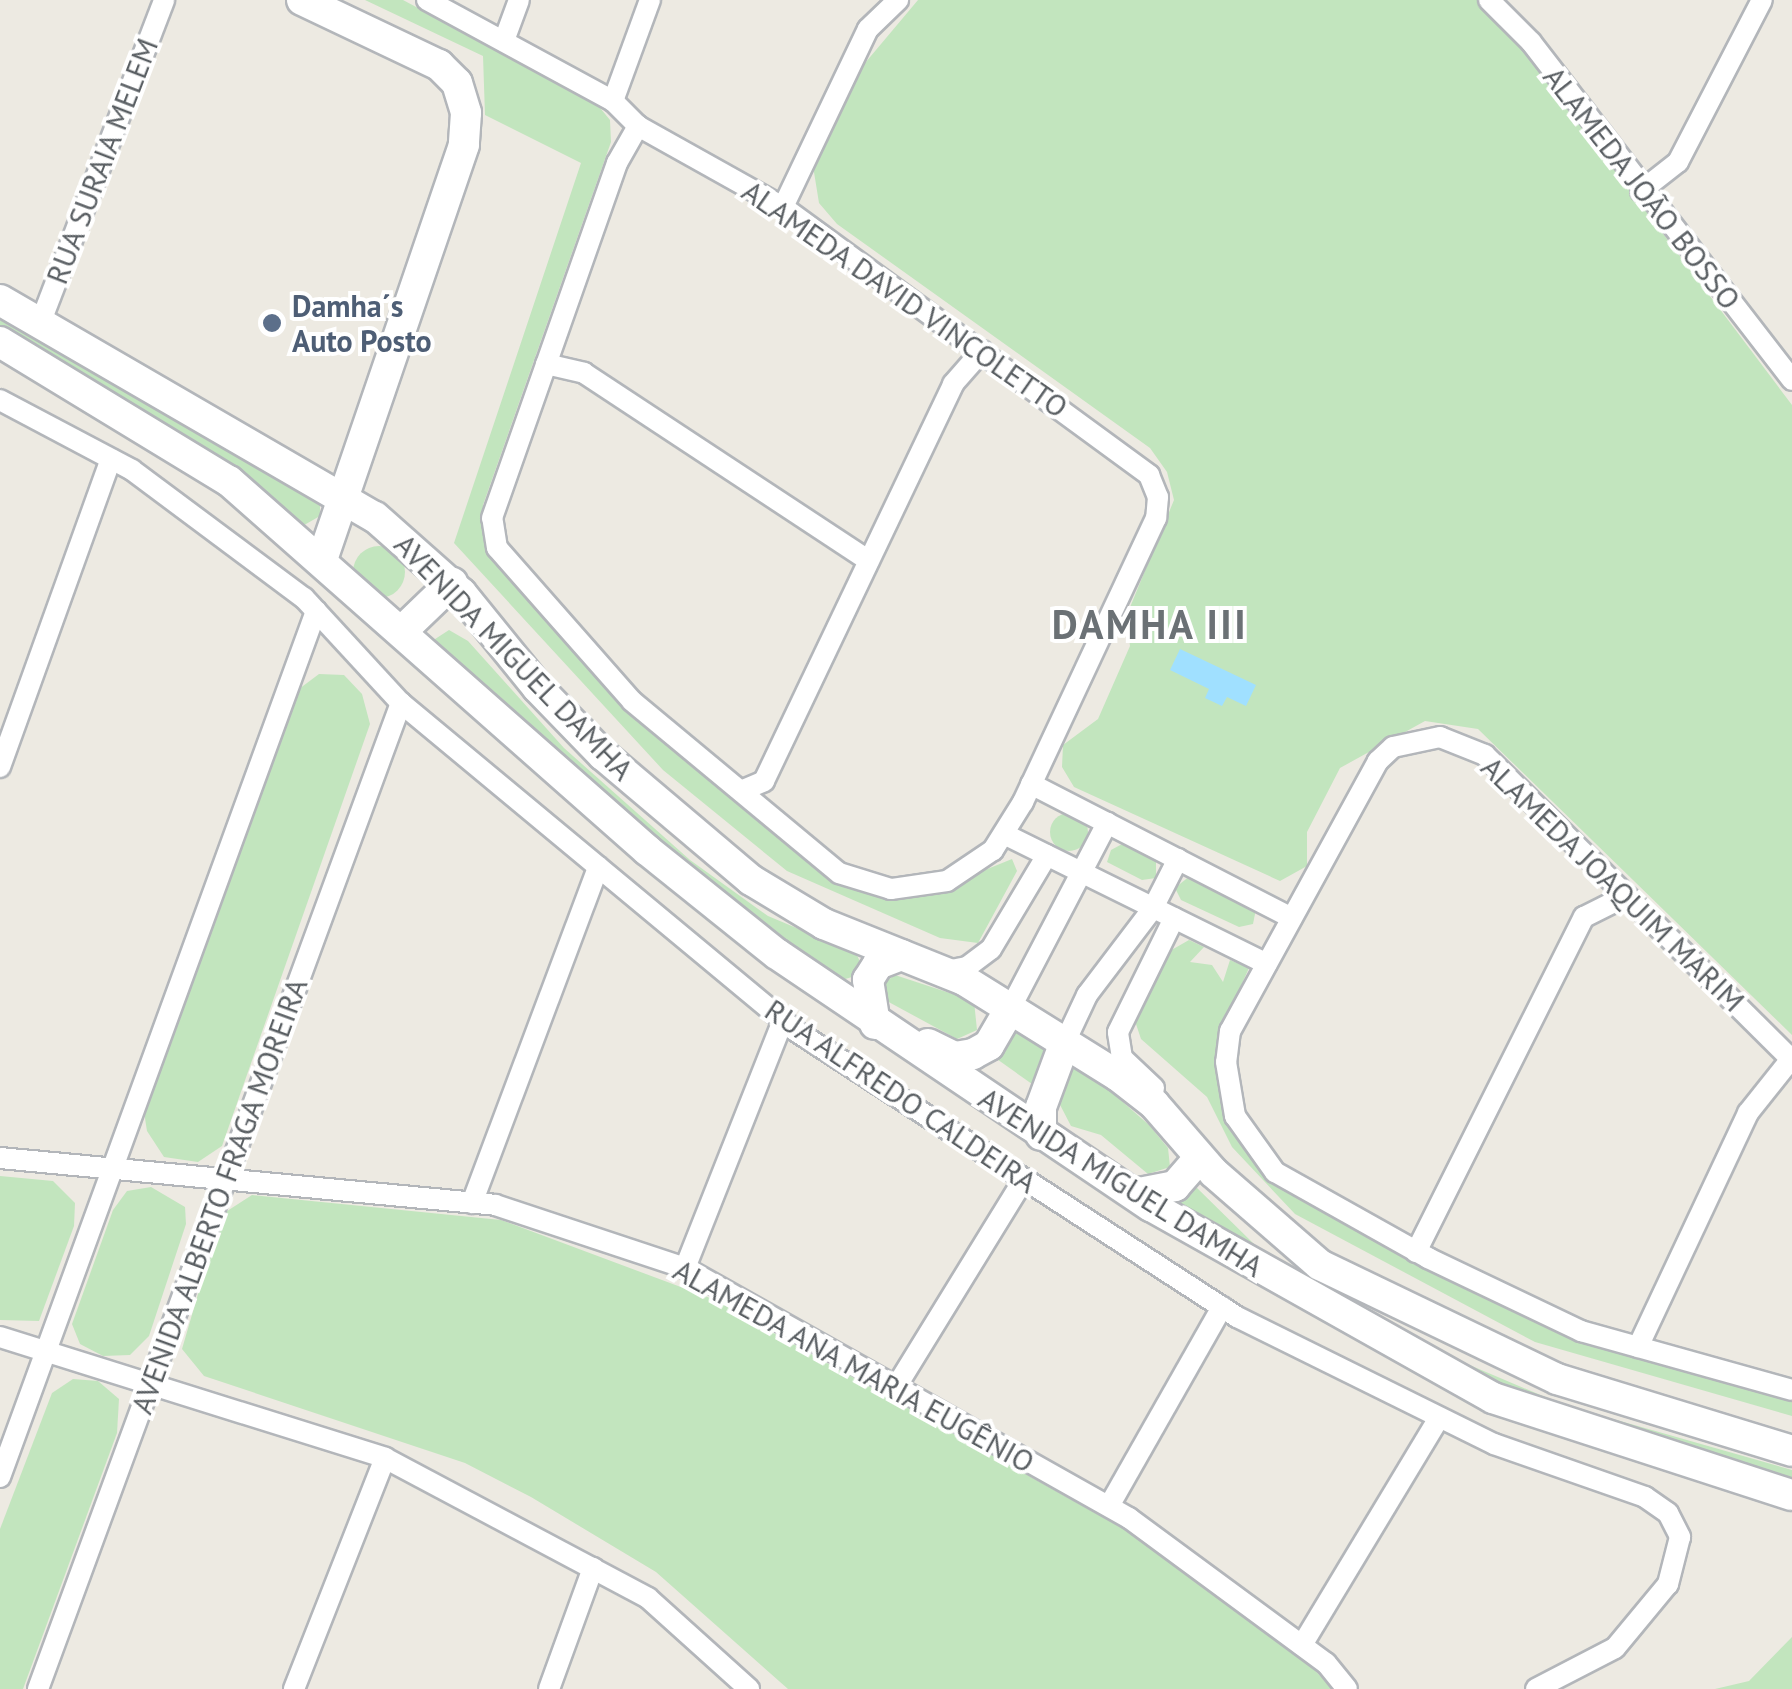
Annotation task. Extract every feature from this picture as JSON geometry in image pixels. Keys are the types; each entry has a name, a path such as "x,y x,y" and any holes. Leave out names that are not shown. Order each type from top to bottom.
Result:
{"street":[{"name":"RUA SURAIA MELEM","path":"41,321 164,0"},
{"path":"302,0 439,65 456,83 466,112 464,145 323,558"},
{"name":"ALAMEDA DAVID VINCOLETTO","path":"427,0 504,38 614,101 638,126 783,207 1130,457 1158,496 1148,537 1031,784"},
{"path":"504,38 519,0"},
{"path":"614,101 650,0"},
{"path":"783,207 868,29 898,0"},
{"name":"ALAMEDA JOÃO BOSSO","path":"1488,0 1531,42 1641,190 1792,380"},
{"path":"1641,190 1678,162 1762,0"},
{"path":"638,126 616,163 492,533 506,560 632,701 838,873 891,889 947,881 998,842 1031,784 1292,918 1230,1031 1227,1086 1236,1116 1275,1172 1416,1252 1581,1331 1792,1390"},
{"name":"AVENIDA MIGUEL DAMHA","path":"0,300 376,517 452,584 567,719 752,880 824,924 944,972 1011,1007 1065,1042 1154,1104 1199,1158 1320,1264 1556,1378 1792,1451"},
{"name":"AVENIDA MIGUEL DAMHA","path":"0,342 168,440 323,558 647,850 877,1025 1042,1135 1134,1194 1460,1383 1541,1416 1792,1494"},
{"path":"741,791 764,781 953,384 982,350"},
{"path":"546,364 584,373 869,560"},
{"name":"RUA ALFREDO CALDEIRA","path":"0,400 112,459 316,611 401,703 783,1020 1222,1307 1494,1444 1646,1498 1668,1513 1680,1537 1668,1584 1615,1648 1536,1689"},
{"path":"0,767 112,459"},
{"path":"401,632 452,584"},
{"path":"0,1476 316,611"},
{"name":"AVENIDA ALBERTO FRAGA MOREIRA","path":"38,1689 401,703"},
{"name":"ALAMEDA JOAQUIM MARIM","path":"1292,918 1378,761 1418,738 1461,742 1484,755 1791,1060"},
{"path":"901,955 878,964 868,980 877,1025 964,1057 989,1044 1107,823"},
{"path":"998,842 1047,854 1266,964"},
{"path":"944,972 984,957 1047,854"},
{"path":"1042,1135 1041,1106 1087,995 1154,908 1178,860"},
{"path":"472,1203 598,866"},
{"path":"1416,1252 1584,918 1626,896"},
{"path":"1134,1194 1175,1186 1199,1158 1187,1120 1122,1058 1119,1046 1125,1013 1174,918"},
{"path":"685,1268 783,1020"},
{"path":"1638,1348 1748,1113 1791,1060"},
{"name":"ALAMEDA ANA MARIA EUGÊNIO","path":"0,1158 472,1203 685,1268 1109,1506 1302,1645 1346,1689"},
{"path":"896,1387 1024,1179"},
{"path":"1109,1506 1222,1307"},
{"path":"0,1336 385,1458 648,1598 749,1689"},
{"path":"1302,1645 1439,1418"},
{"path":"294,1689 385,1458"},
{"path":"550,1689 593,1568"}],"green space":[{"path":"365,0 403,0 596,103 610,120 611,142 483,505 489,550 647,722 852,887 921,896 1012,859 1017,871 978,943 940,938 787,871 663,770 454,543 581,163 485,115 483,56"},
{"path":"918,0 1477,0 1515,37 1792,405 1792,1035 1478,729 1425,721 1340,768 1307,832 1307,866 1280,881 1074,787 1062,767 1063,745 1098,719 1130,646 1126,617 1174,500 1167,472 1150,448 837,224 819,203 813,166 860,69"},
{"path":"0,320 320,501 320,516 299,528 0,337"},
{"path":"379,546 397,554 405,572 397,590 379,598 361,590 353,572 361,554"},
{"path":"449,630 468,641 564,748 690,860 768,916 856,953 861,964 852,977 835,982 787,954 429,643"},
{"path":"319,674 344,675 362,694 370,724 222,1146 198,1162 164,1157 147,1131 144,1112 299,689"},
{"path":"1069,813 1082,819 1088,832 1082,845 1069,851 1056,845 1050,832 1056,819"},
{"path":"1124,843 1156,856 1156,878 1142,880 1107,862 1111,850"},
{"path":"1191,875 1256,909 1253,924 1239,927 1181,900 1175,888"},
{"path":"1189,940 1204,947 1190,962 1212,965 1223,982 1230,960 1249,968 1221,1030 1218,1080 1232,1130 1269,1174 1481,1296 1544,1323 1792,1398 1792,1416 1535,1342 1295,1214 1232,1147 1207,1097 1141,1039 1134,1018 1168,952"},
{"path":"895,975 974,1001 977,1030 957,1039 885,1000 881,985"},
{"path":"1017,1029 1044,1049 1032,1084 994,1057 1006,1031"},
{"path":"1070,1067 1099,1081 1149,1125 1168,1148 1170,1167 1148,1174 1101,1135 1071,1126 1057,1099"},
{"path":"0,1176 53,1181 75,1203 74,1226 39,1321 0,1320"},
{"path":"1195,1186 1255,1245 1446,1355 1564,1405 1792,1470 1792,1484 1559,1418 1440,1367 1164,1202"},
{"path":"151,1187 185,1207 186,1224 149,1336 130,1355 103,1356 80,1344 72,1324 113,1210 127,1191"},
{"path":"252,1195 501,1220 713,1299 1122,1528 1298,1653 1333,1689 788,1689 656,1572 531,1497 465,1463 204,1376 182,1349 221,1215"},
{"path":"73,1379 98,1381 119,1399 117,1433 23,1689 0,1689 0,1529 52,1393"},
{"path":"1792,1637 1792,1689 1715,1689 1749,1681"}],"water":[{"path":"1180,649 1256,685 1246,706 1227,697 1222,706 1205,698 1209,689 1170,670"}],"place":[{"name":"Damha´s Auto Posto","path":"272,323"}],"district":[{"name":"DAMHA III","path":"1150,624"}]}
